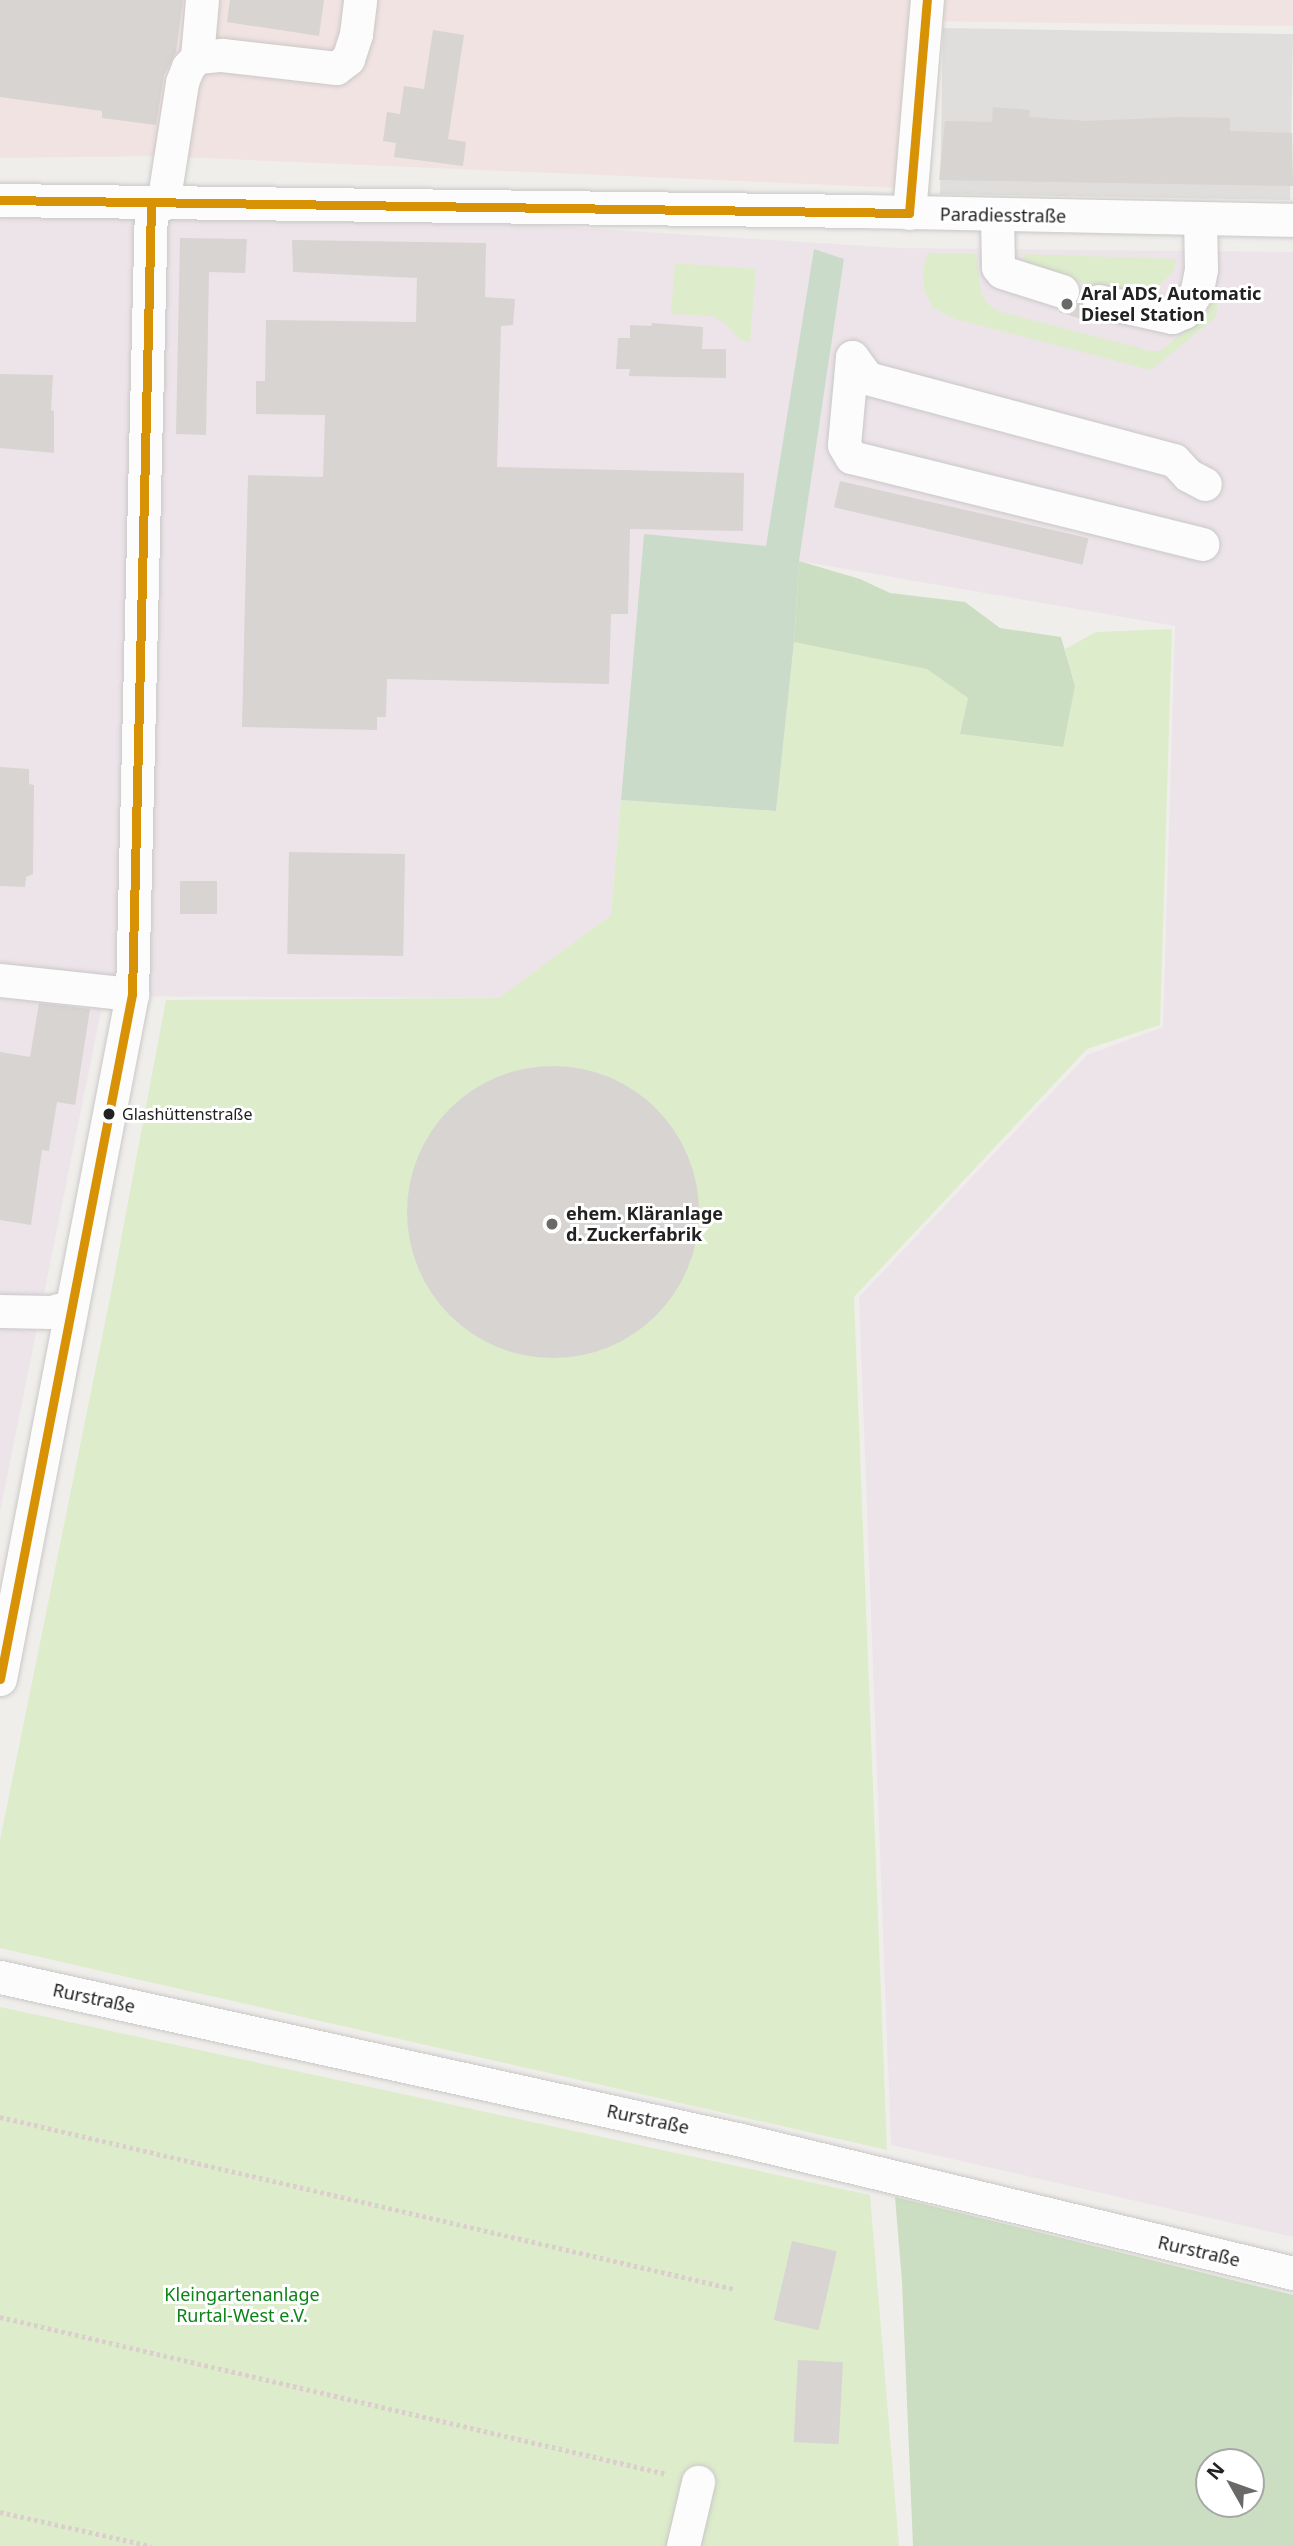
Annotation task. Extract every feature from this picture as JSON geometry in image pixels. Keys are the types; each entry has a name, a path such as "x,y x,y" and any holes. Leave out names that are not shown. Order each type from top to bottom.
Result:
{"street":[{"path":"0,1679 132,993 157,204 182,82 188,67 197,57 202,0"},
{"path":"197,57 222,55 336,68 348,59 356,34 360,0"},
{"path":"909,213 927,0"},
{"name":"Paradiesstraße","path":"0,200 1293,220"},
{"path":"997,215 998,267 1002,272 1062,291"},
{"path":"1100,301 1172,317 1184,312 1197,290 1201,269 1200,218"},
{"path":"1202,544 851,457 844,445 852,357 867,378 1174,460 1188,475 1205,484"},
{"path":"0,981 132,993"},
{"path":"0,1311 51,1312 70,1307"},
{"name":"Rurstraße","path":"0,1977 737,2139 1293,2273"},
{"path":"683,2546 698,2482"}],"path":[{"path":"0,2117 734,2289"},
{"path":"0,2317 698,2482"},
{"path":"0,2512 151,2546"}],"shaded area":[{"path":"0,0 1293,0 1293,26 918,21 903,188 155,156 0,158"},
{"path":"943,28 1293,34 1290,200 940,194"},
{"path":"186,203 899,248 1293,252 1293,2237 891,2145 859,1297 1087,1055 1163,1027 1175,626 799,561 844,259 814,250 766,546 644,535 611,915 499,998 104,996 0,1512 0,204"}],"green space":[{"path":"814,249 844,259 799,561 794,642 776,811 621,800 644,534 766,546"},
{"path":"928,253 976,254 981,293 987,303 998,311 1151,351 1160,351 1208,312 1211,296 1219,297 1216,317 1151,370 955,319 933,308 924,290 923,270"},
{"path":"1022,254 1177,259 1173,272 1161,284 1133,295 1038,272 1027,265"},
{"path":"675,263 756,269 750,342 740,340 726,324 713,316 671,314"},
{"path":"799,561 860,579 890,593 965,602 1000,628 1061,637 1075,686 1063,747 960,734 968,698 927,669 794,642"},
{"path":"1172,629 1160,1025 1087,1049 854,1297 887,2150 0,1948 0,1840 110,1298 166,1000 499,998 611,915 621,800 776,811 794,642 927,668 968,698 960,734 1062,747 1075,686 1065,649 1096,632"},
{"name":"Kleingartenanlage Rurtal-West e.V.","path":"0,2007 870,2195 899,2546 0,2546"},
{"path":"895,2197 1293,2295 1293,2546 913,2546 902,2282"}],"building":[{"path":"0,0 183,0 176,52 164,75 156,125 102,118 102,111 0,97"},
{"path":"230,0 324,0 319,36 227,22"},
{"path":"433,30 464,35 448,139 466,142 463,166 394,157 396,143 383,141 387,112 400,114 404,86 424,89"},
{"path":"993,107 1030,110 1029,117 1086,121 1230,118 1230,131 1292,133 1293,186 939,180 945,121 992,122"},
{"path":"180,238 247,239 245,273 209,272 206,435 176,434"},
{"path":"292,240 486,243 485,297 515,299 513,325 501,326 497,467 744,473 743,531 630,529 628,614 611,614 609,684 387,679 386,717 377,717 377,730 242,727 248,475 323,477 325,415 256,414 256,381 265,381 266,320 416,322 417,278 293,272"},
{"path":"1080,296 1081,307 1092,322 1058,312 1074,306"},
{"path":"652,323 703,327 702,349 726,349 726,378 629,376 630,369 616,369 618,338 630,338 630,325 651,326"},
{"path":"0,374 53,375 51,410 54,411 54,453 0,448"},
{"path":"840,481 1088,538 1082,565 834,507"},
{"path":"0,767 29,769 29,784 34,785 33,874 26,877 25,887 0,886"},
{"path":"289,852 405,854 403,956 287,954"},
{"path":"180,881 217,881 217,914 180,914"},
{"path":"39,1003 90,1009 75,1105 57,1102 49,1151 42,1150 31,1225 0,1220 0,1052 30,1057"},
{"name":"ehem. Kläranlage d. Zuckerfabrik","path":"553,1066 595,1072 622,1083 646,1099 666,1119 682,1143 693,1170 699,1212 693,1254 682,1281 666,1305 646,1325 622,1341 595,1352 553,1358 511,1352 484,1341 460,1325 440,1305 424,1281 413,1254 407,1212 413,1170 424,1143 440,1119 460,1099 484,1083 511,1072"},
{"path":"792,2241 837,2251 819,2330 774,2320"},
{"path":"798,2360 843,2362 839,2444 794,2442"}],"transit line":[{"path":"0,200 909,213 927,0"},
{"path":"0,1679 132,994 151,204"}],"place":[{"name":"Aral ADS, Automatic Diesel Station","path":"1067,304"},
{"name":"Glashüttenstraße","path":"109,1114"},
{"name":"ehem. Kläranlage d. Zuckerfabrik","path":"552,1224"}]}
